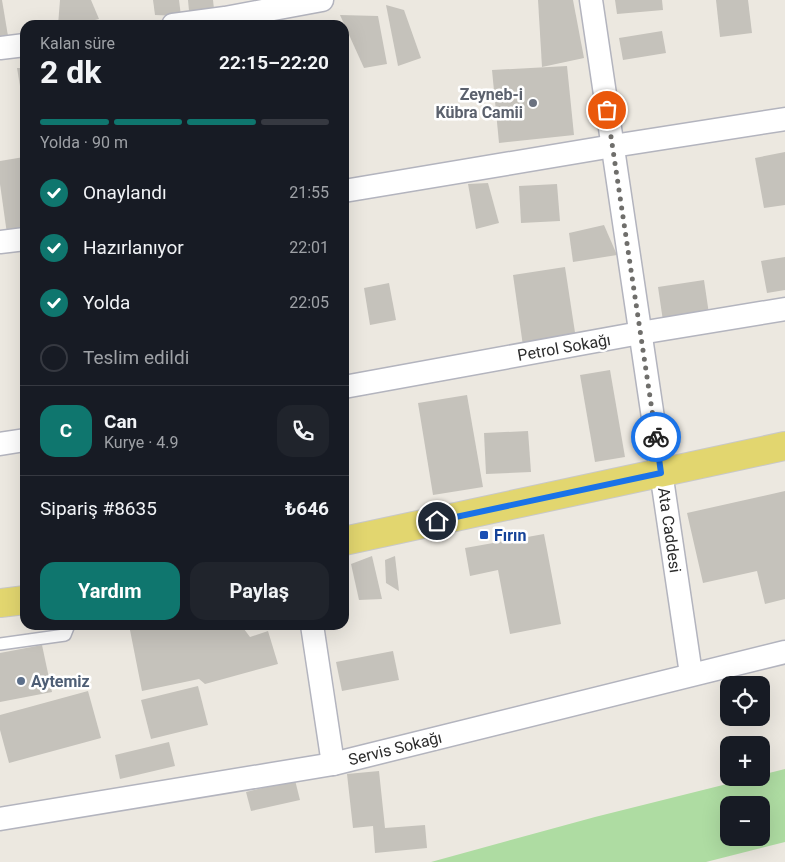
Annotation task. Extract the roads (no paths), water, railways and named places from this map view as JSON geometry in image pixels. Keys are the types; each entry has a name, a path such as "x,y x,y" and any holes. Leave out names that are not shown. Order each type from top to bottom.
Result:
{"main road":[{"path":"349,540 785,446"},
{"path":"0,603 20,601"}],"street":[{"path":"196,20 224,14 322,0"},
{"name":"Ata Caddesi","path":"591,0 691,674"},
{"path":"0,48 20,46"},
{"path":"349,190 785,119"},
{"path":"0,242 20,240"},
{"name":"Petrol Sokağı","path":"349,386 640,333 785,309"},
{"path":"0,444 20,441"},
{"path":"313,630 332,764"},
{"name":"Servis Sokağı","path":"0,819 332,764 785,652"}],"lane":[{"path":"0,644 66,636 68,630"}],"place":[{"name":"Zeyneb-i Kübra Camii","path":"533,103"},
{"name":"Fırın","path":"484,535"},
{"name":"Aytemiz","path":"21,681"}]}
